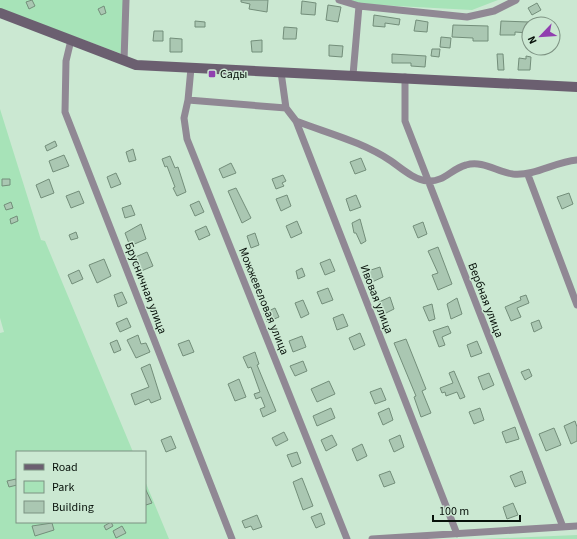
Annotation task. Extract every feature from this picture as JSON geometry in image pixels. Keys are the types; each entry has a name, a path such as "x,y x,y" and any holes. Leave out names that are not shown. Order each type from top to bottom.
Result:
{"street":[{"path":"124,61 126,0"},
{"path":"339,0 359,6 467,17 494,11 516,0"},
{"path":"353,74 359,6"},
{"path":"0,13 136,65 353,74 577,87"},
{"name":"Брусничная улица","path":"72,40 66,61 65,112 232,539"},
{"name":"Можжевеловая улица","path":"191,68 188,100 184,118 187,139 347,539"},
{"name":"Ивовая улица","path":"281,72 286,108 296,121 457,534"},
{"name":"Вербная улица","path":"405,77 404,121 563,527"},
{"path":"188,100 286,108"},
{"path":"296,121 379,153 413,176 427,181 444,179 456,169 467,165 484,165 511,174 528,174 567,161 577,160"},
{"path":"528,174 577,305"},
{"path":"372,539 577,526"}],"green space":[{"path":"0,0 124,0 122,54 0,9"},
{"path":"350,0 498,0 472,10 359,4"},
{"path":"0,109 41,240 45,241 133,451 16,451 16,523 146,523 146,483 169,539 0,539 0,333 4,332 0,318"},
{"path":"577,535 577,539 481,539"}],"building":[{"path":"32,0 35,6 29,9 26,2"},
{"path":"241,0 268,0 267,12 249,9 250,4 241,2"},
{"path":"302,1 316,3 315,15 301,14"},
{"path":"537,3 541,10 532,15 528,8"},
{"path":"328,5 341,7 338,22 326,20"},
{"path":"104,6 106,13 101,15 98,9"},
{"path":"374,15 400,19 399,25 385,23 385,27 373,26"},
{"path":"416,20 428,22 427,32 414,31"},
{"path":"195,21 205,22 205,27 195,27"},
{"path":"501,21 521,22 521,32 515,32 515,35 500,35"},
{"path":"453,25 488,26 488,41 473,41 473,38 452,37"},
{"path":"284,27 297,28 296,39 283,39"},
{"path":"154,31 163,31 163,41 153,41"},
{"path":"441,37 451,38 450,48 440,47"},
{"path":"170,38 182,39 182,52 170,52"},
{"path":"262,40 262,52 252,52 251,41"},
{"path":"329,45 343,46 342,57 329,56"},
{"path":"432,49 440,49 439,57 431,56"},
{"path":"392,54 426,56 425,67 411,66 411,63 392,63"},
{"path":"497,54 503,54 504,70 498,70"},
{"path":"526,56 531,57 530,70 518,70 519,58 526,59"},
{"path":"55,141 57,146 47,151 45,146"},
{"path":"133,149 136,160 129,162 126,152"},
{"path":"64,155 69,166 53,172 49,161"},
{"path":"170,156 175,168 178,167 186,192 177,196 173,188 175,187 167,166 165,167 162,159"},
{"path":"361,158 366,170 355,174 350,162"},
{"path":"231,163 236,173 223,178 219,169"},
{"path":"116,173 121,184 111,188 107,177"},
{"path":"283,175 286,181 282,183 284,186 276,189 272,179"},
{"path":"2,179 10,179 10,185 2,186"},
{"path":"49,179 54,193 41,198 36,185"},
{"path":"236,188 251,218 242,223 228,191"},
{"path":"79,191 84,203 71,208 66,196"},
{"path":"569,193 573,204 562,209 557,197"},
{"path":"287,195 291,206 281,211 276,199"},
{"path":"356,195 361,207 350,211 346,199"},
{"path":"199,201 204,212 195,216 190,205"},
{"path":"11,202 13,208 6,210 4,205"},
{"path":"131,205 135,215 125,218 122,208"},
{"path":"17,216 18,221 11,224 10,219"},
{"path":"360,219 366,241 361,244 356,233 354,233 352,223"},
{"path":"297,221 302,233 291,238 286,226"},
{"path":"423,222 427,234 418,238 413,226"},
{"path":"141,224 146,239 130,246 125,233"},
{"path":"206,226 210,235 199,240 195,231"},
{"path":"76,232 78,238 71,240 69,235"},
{"path":"255,233 259,245 251,248 247,236"},
{"path":"438,247 452,284 438,290 432,275 438,273 428,251"},
{"path":"147,252 153,266 139,272 133,258"},
{"path":"104,259 111,276 97,283 89,265"},
{"path":"330,259 335,271 325,275 320,263"},
{"path":"380,267 383,277 372,282 368,271"},
{"path":"302,268 305,276 298,279 296,271"},
{"path":"79,270 83,279 72,284 68,275"},
{"path":"328,288 333,300 322,304 317,292"},
{"path":"122,292 127,303 118,307 114,295"},
{"path":"526,295 529,303 517,308 521,317 511,321 505,307 521,300 520,297"},
{"path":"390,297 394,309 384,314 379,302"},
{"path":"457,298 462,314 451,319 447,304"},
{"path":"303,300 309,314 301,318 295,303"},
{"path":"432,304 435,319 429,321 423,307"},
{"path":"275,308 279,317 267,322 264,313"},
{"path":"343,314 348,326 337,330 333,318"},
{"path":"127,318 131,327 120,332 116,323"},
{"path":"539,320 542,328 534,332 531,323"},
{"path":"448,326 451,333 442,337 445,345 439,347 433,331"},
{"path":"360,333 365,345 354,350 349,338"},
{"path":"138,335 141,344 146,343 150,352 136,358 127,340"},
{"path":"302,336 306,347 293,352 289,341"},
{"path":"406,339 426,389 422,391 431,413 421,417 414,397 416,396 394,343"},
{"path":"117,340 121,350 114,353 110,343"},
{"path":"189,340 194,352 183,356 178,344"},
{"path":"477,341 482,353 471,357 467,345"},
{"path":"255,352 259,364 257,365 276,411 263,417 260,409 265,407 261,397 256,399 254,394 260,392 251,367 248,368 243,357"},
{"path":"303,361 307,371 295,376 290,366"},
{"path":"150,364 161,399 151,403 149,399 135,405 131,394 149,387 141,368"},
{"path":"529,369 532,376 525,380 521,372"},
{"path":"454,371 465,397 460,399 457,392 446,396 445,392 442,393 440,388 453,383 449,373"},
{"path":"489,373 494,385 483,390 478,377"},
{"path":"239,379 246,397 235,401 228,384"},
{"path":"329,381 335,394 317,402 311,389"},
{"path":"381,388 386,400 375,404 370,392"},
{"path":"331,408 335,418 317,426 313,416"},
{"path":"389,408 393,420 383,425 378,413"},
{"path":"480,408 484,420 474,424 469,412"},
{"path":"575,421 577,427 577,441 571,444 564,426"},
{"path":"515,427 519,439 506,443 502,432"},
{"path":"554,428 561,445 546,451 539,434"},
{"path":"284,432 288,440 276,446 272,438"},
{"path":"332,435 337,445 326,451 321,440"},
{"path":"400,435 404,447 394,452 389,440"},
{"path":"171,436 176,448 166,452 161,440"},
{"path":"362,444 367,456 357,461 352,449"},
{"path":"297,452 301,463 292,467 287,455"},
{"path":"390,471 395,483 384,487 379,475"},
{"path":"522,471 526,483 515,487 510,476"},
{"path":"302,478 313,506 303,510 293,482"},
{"path":"16,479 16,485 9,487 7,481"},
{"path":"146,490 152,503 146,505"},
{"path":"513,503 518,515 507,519 503,507"},
{"path":"321,513 325,524 316,528 311,517"},
{"path":"257,515 262,527 253,530 251,526 245,528 242,521"},
{"path":"52,523 54,530 35,536 32,526"},
{"path":"112,523 113,526 106,530 104,526"},
{"path":"122,526 126,533 116,538 113,531"}],"place":[{"name":"Сады","path":"212,74"}]}
